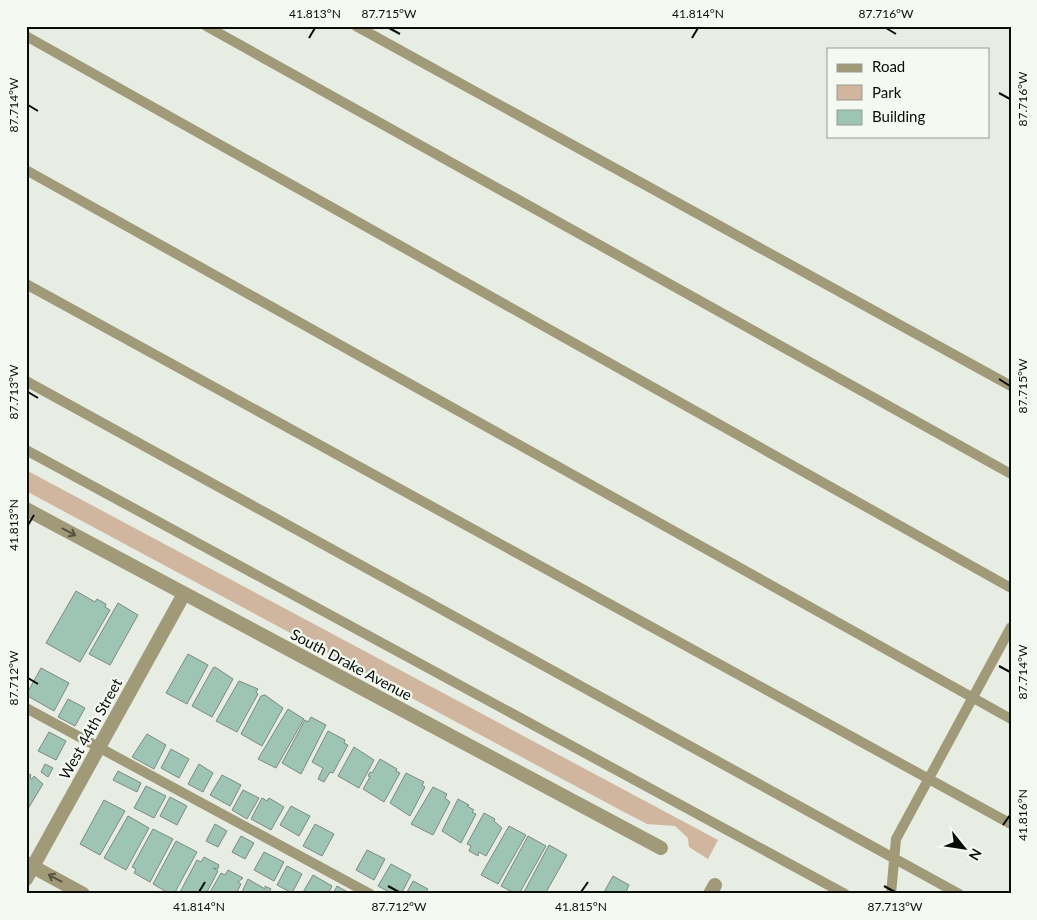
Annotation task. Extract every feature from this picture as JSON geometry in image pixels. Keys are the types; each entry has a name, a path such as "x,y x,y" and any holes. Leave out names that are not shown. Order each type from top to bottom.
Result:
{"street":[{"name":"South Drake Avenue","path":"26,509 661,848"},
{"name":"West 44th Street","path":"28,870 184,594"},
{"path":"28,870 83,894"}],"lane":[{"path":"206,26 1011,474"},
{"path":"356,26 1011,386"},
{"path":"26,36 1011,588"},
{"path":"26,170 1011,720"},
{"path":"26,284 1011,824"},
{"path":"26,381 959,894"},
{"path":"26,450 845,894"},
{"path":"891,894 896,840 927,778 1011,626"},
{"path":"26,708 370,894"}],"green space":[{"path":"26,470 718,840 708,859 689,847 688,838 675,826 647,824 26,491"}],"building":[{"path":"76,591 95,602 97,599 106,604 105,607 110,610 80,662 46,643"},
{"path":"118,603 138,615 110,665 89,654"},
{"path":"188,654 208,665 187,704 166,693"},
{"path":"215,667 233,679 212,717 192,706"},
{"path":"41,668 69,683 54,711 26,695"},
{"path":"239,681 258,689 256,692 258,694 237,732 216,721"},
{"path":"265,695 283,708 262,746 241,734 261,696"},
{"path":"68,699 85,708 75,726 58,717"},
{"path":"288,709 304,719 276,768 258,759"},
{"path":"311,717 326,725 301,774 282,763 305,720 308,722"},
{"path":"328,731 345,740 344,743 348,745 333,773 330,772 324,782 318,779 323,768 312,762"},
{"path":"49,732 66,741 56,760 38,751"},
{"path":"147,734 166,745 154,769 132,757"},
{"path":"354,747 374,760 359,788 338,776"},
{"path":"171,749 189,759 179,778 161,768"},
{"path":"380,759 397,769 396,771 400,773 384,802 363,789 370,777 368,776 370,772 372,773"},
{"path":"45,764 53,768 48,777 41,772"},
{"path":"199,764 213,773 203,792 188,784"},
{"path":"118,771 141,783 137,792 113,780"},
{"path":"26,772 31,775 30,778 32,779 34,776 43,784 26,812"},
{"path":"406,773 424,782 422,785 425,787 410,816 390,803"},
{"path":"222,775 241,785 230,806 210,795"},
{"path":"146,786 166,796 154,818 134,808"},
{"path":"433,787 447,794 445,798 450,802 433,835 411,824"},
{"path":"243,790 259,798 247,819 232,810"},
{"path":"170,797 187,806 177,825 160,816"},
{"path":"262,798 267,801 269,798 284,807 271,830 251,819"},
{"path":"458,799 469,805 467,806 474,810 472,812 476,814 461,843 442,831"},
{"path":"104,800 125,811 100,855 80,844"},
{"path":"291,806 310,816 299,836 280,825"},
{"path":"484,813 495,819 494,821 502,828 486,856 479,852 478,856 469,851 471,846 467,844"},
{"path":"128,816 149,828 126,870 104,858"},
{"path":"215,824 227,831 218,847 206,841"},
{"path":"315,824 334,834 322,856 303,846"},
{"path":"509,826 526,835 498,884 481,875"},
{"path":"153,829 173,839 150,882 134,873 136,869 132,867"},
{"path":"241,836 254,843 245,859 232,852"},
{"path":"528,836 546,846 519,894 516,894 501,886"},
{"path":"176,841 197,852 174,894 170,894 153,884"},
{"path":"549,845 567,855 545,894 528,894 524,892"},
{"path":"367,850 385,859 374,880 356,870"},
{"path":"264,852 284,862 274,881 254,870"},
{"path":"204,857 219,865 218,869 213,868 218,871 206,894 179,894 197,860 201,862"},
{"path":"391,864 411,875 401,894 393,894 378,886"},
{"path":"287,866 302,874 292,893 277,885"},
{"path":"228,870 243,878 238,882 241,884 236,894 209,894 221,873 225,875"},
{"path":"313,875 332,886 328,894 302,894"},
{"path":"613,876 629,885 625,894 603,894"},
{"path":"248,879 265,889 265,886 271,889 268,894 241,894"},
{"path":"413,881 428,889 425,894 406,894"},
{"path":"337,886 351,894 333,894"}]}
